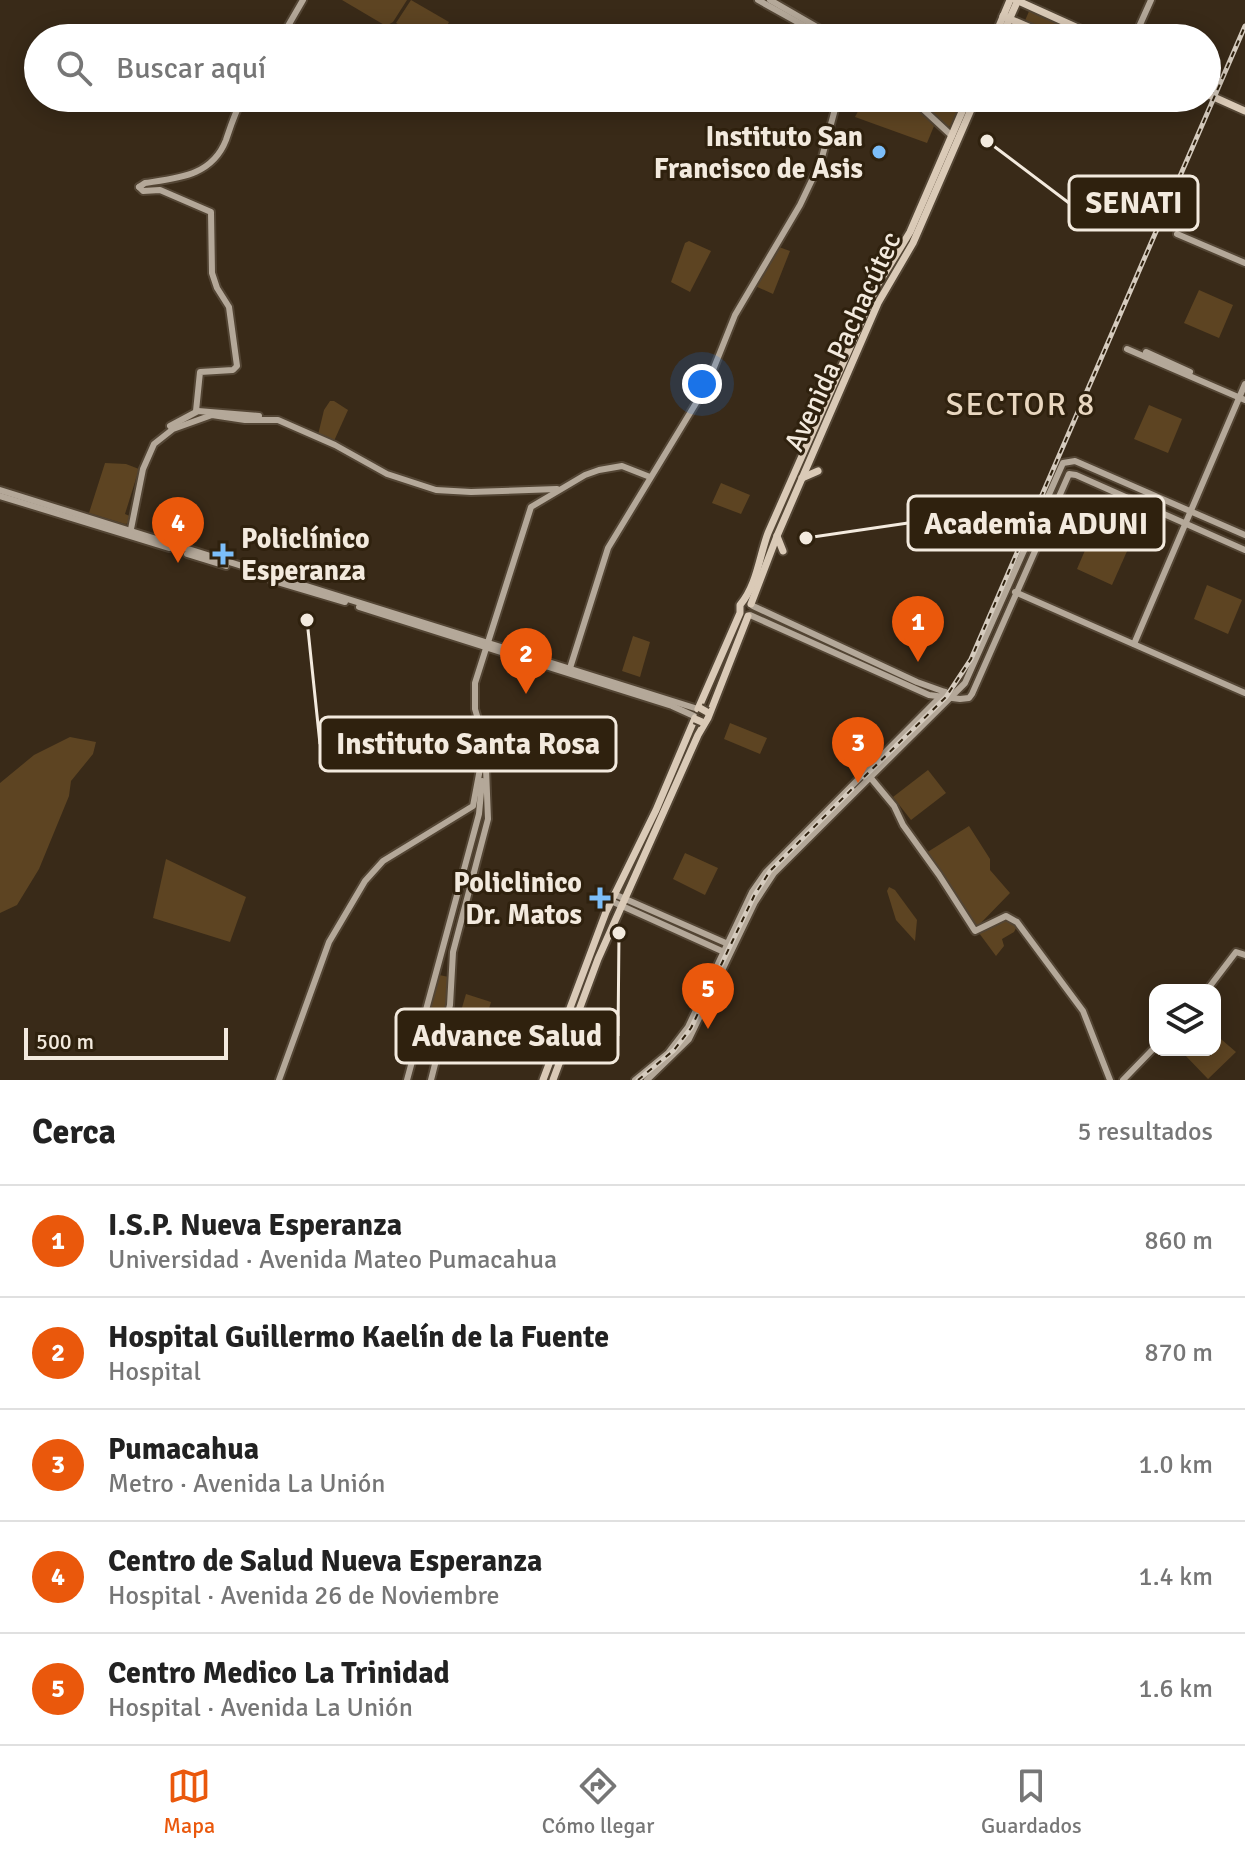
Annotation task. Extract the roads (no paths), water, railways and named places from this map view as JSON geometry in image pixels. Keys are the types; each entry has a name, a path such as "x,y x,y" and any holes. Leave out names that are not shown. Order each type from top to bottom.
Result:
{"main road":[{"path":"1000,24 1010,0"},
{"path":"1002,17 1017,0 1069,24"},
{"path":"1002,17 1019,24"},
{"path":"1221,96 1245,104"},
{"path":"1221,99 1245,111"},
{"name":"Avenida Pachacútec","path":"932,189 960,112"},
{"name":"Avenida Pachacútec","path":"557,1075 590,979 668,790 747,612 887,268 905,242 932,189 961,112"},
{"path":"869,283 870,310"},
{"name":"Avenida Pachacútec","path":"747,612 739,607 761,560 768,533 838,386"},
{"path":"806,426 806,448"},
{"path":"802,478 818,471"},
{"path":"777,536 783,551"},
{"path":"753,547 761,560"},
{"name":"Avenida Pachacútec","path":"543,1080 563,1014 612,898 659,812 747,612"},
{"path":"639,822 644,836"},
{"path":"623,878 627,883 632,882"},
{"path":"580,976 590,979"},
{"path":"567,1044 574,1038"}],"street":[{"path":"287,24 300,0"},
{"path":"758,0 801,24"},
{"path":"770,0 812,24"},
{"path":"1140,24 1151,0"},
{"path":"196,411 200,372 233,370 237,366 230,310 212,273 210,210 160,190 143,191 139,187 145,183 202,171 221,149 237,112"},
{"path":"570,668 603,559 707,385 735,315 800,205 821,161 834,112"},
{"path":"926,112 952,137"},
{"path":"1178,232 1245,261"},
{"path":"1128,347 1243,396"},
{"path":"1136,643 1243,396 1245,384"},
{"path":"130,533 143,469 154,444 166,430 196,411 270,418 324,440 387,474 436,490 560,489"},
{"path":"154,444 173,429 203,416 213,414 245,420 270,418"},
{"path":"647,1080 692,1035 766,883 958,693 970,675 1059,469 1068,461 1078,463 1245,535"},
{"path":"431,1080 450,1005 453,952 488,819 485,751 475,709 476,675 529,509 599,470 621,466 650,477"},
{"path":"1059,469 1245,550"},
{"path":"958,693 969,698 973,691 1071,474"},
{"path":"0,493 700,715"},
{"path":"1008,588 1245,691"},
{"path":"747,612 942,695"},
{"path":"486,645 570,668 700,715"},
{"path":"886,672 929,695 973,691"},
{"path":"929,695 932,706"},
{"path":"635,1080 668,1053 687,1029 752,892 766,872 942,695"},
{"path":"279,1080 339,921 378,865 473,806 485,751"},
{"path":"407,1080 478,817 485,751"},
{"path":"870,777 894,806 903,825 975,931 1006,916 1017,922 1083,1011 1110,1080"},
{"path":"612,898 728,944"},
{"path":"624,902 724,952"},
{"path":"1212,984 1236,952 1245,955"},
{"path":"1123,1080 1149,1053"}],"railway":[{"path":"1221,81 1245,26"},
{"path":"864,777 946,697 971,659 1208,112"},
{"path":"638,1080 674,1050 691,1028 754,896 770,871 852,789"}],"place":[{"name":"SENATI","path":"987,141"},
{"name":"Instituto San Francisco de Asis","path":"879,152"},
{"name":"Academia ADUNI","path":"806,538"},
{"name":"Policlínico Esperanza","path":"223,554"},
{"name":"Centro de Salud Nueva Esperanza","path":"178,563"},
{"name":"Instituto Santa Rosa","path":"307,620"},
{"name":"I.S.P. Nueva Esperanza","path":"918,662"},
{"name":"Hospital Guillermo Kaelín de la Fuente","path":"526,694"},
{"name":"Pumacahua","path":"858,783"},
{"name":"Policlinico Dr. Matos","path":"600,898"},
{"name":"Advance Salud","path":"619,933"},
{"name":"Centro Medico La Trinidad","path":"708,1029"}],"district":[{"name":"SECTOR 8","path":"1021,404"}]}
